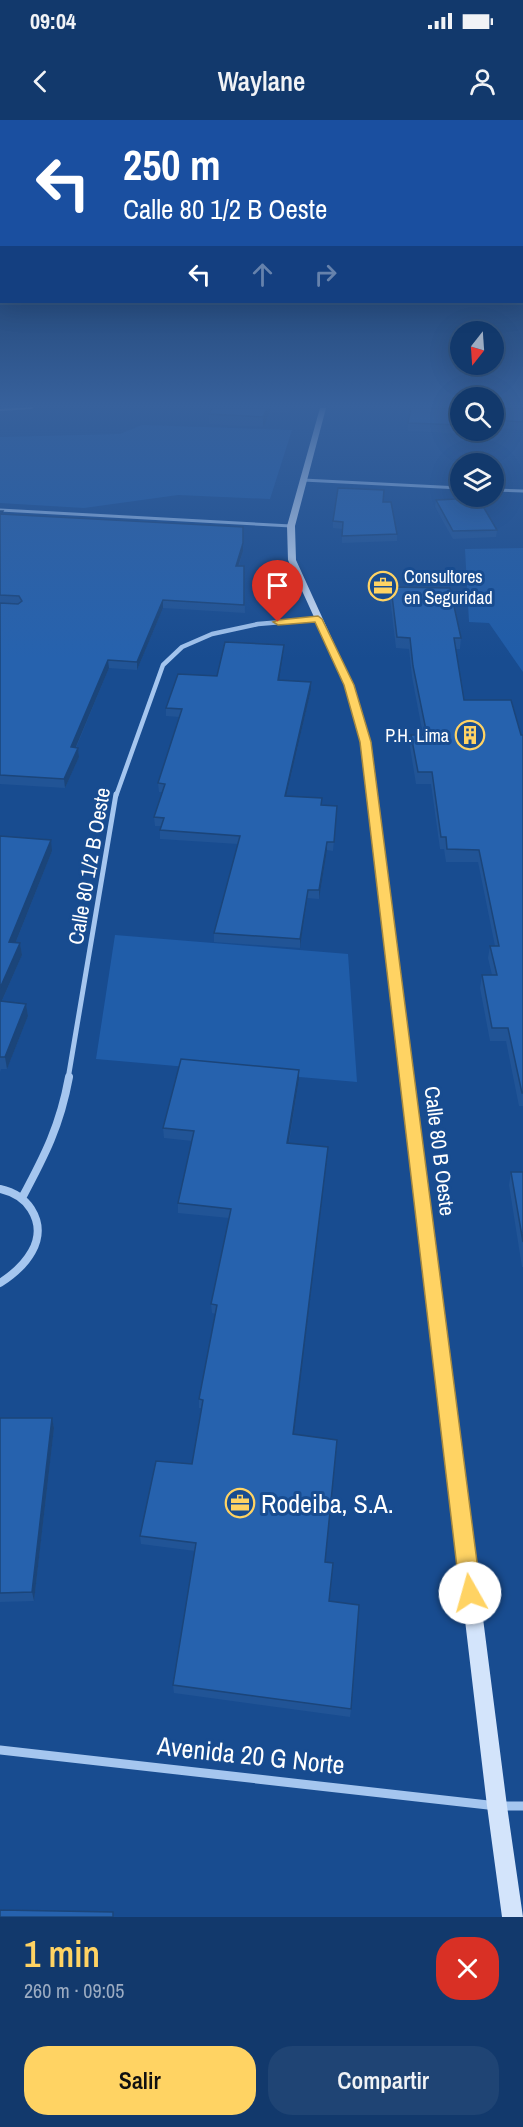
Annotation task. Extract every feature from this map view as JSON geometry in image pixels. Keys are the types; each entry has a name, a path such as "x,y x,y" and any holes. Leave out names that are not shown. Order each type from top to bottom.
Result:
{"street":[{"name":"Calle 80 B Oeste","path":"300,492 291,526 292,560 349,685 366,742 497,1806 513,1917"},
{"path":"0,510 291,526"},
{"name":"Calle 80 1/2 B Oeste","path":"22,1198 52,1142 63,1111 116,794 163,664 182,647 212,634 258,624 318,619"},
{"path":"0,1189 22,1198 33,1211 39,1227 37,1245 27,1262 12,1277 0,1283"},
{"name":"Avenida 20 G Norte","path":"0,1750 497,1806 523,1806"}],"shaded area":[{"path":"0,492 272,492 270,499 178,495 84,508 0,503"},
{"path":"523,548 523,672 489,623 469,622 465,549"},
{"path":"115,935 348,954 357,1082 96,1059"}],"building":[{"path":"337,492 384,492 383,502 391,502 397,534 342,536 343,522 333,521"},
{"path":"450,499 450,507 483,507 497,530 453,531 436,500"},
{"path":"0,511 3,511 1,514 243,527 243,543 236,566 244,566 244,605 163,600 137,662 108,660 71,747 78,748 64,779 0,775 0,603 18,604 22,601 19,596 0,595"},
{"path":"391,587 450,588 461,638 454,638 464,700 511,700 521,735 523,735 523,1093 508,1028 492,1028 482,975 497,975 490,946 499,946 479,850 447,849 446,837 441,837 432,772 418,772 411,735 427,735 413,666 410,638 397,637"},
{"path":"225,642 284,645 278,680 311,682 285,796 322,798 321,805 337,806 334,842 327,842 319,890 308,890 300,939 214,933 240,836 160,830 164,818 154,817 165,784 158,783 182,709 166,708 178,674 217,676"},
{"path":"0,836 51,840 9,942 20,943 0,988"},
{"path":"0,1001 26,1004 5,1057 0,1057"},
{"path":"181,1059 299,1070 287,1143 328,1147 293,1434 337,1440 325,1562 333,1563 329,1601 359,1605 351,1709 173,1685 196,1543 140,1536 156,1461 192,1464 203,1400 199,1399 217,1305 211,1304 231,1209 178,1203 194,1131 163,1128"},
{"path":"511,1172 523,1172 523,1242"},
{"path":"0,1418 52,1418 32,1592 0,1593"},
{"path":"0,1910 113,1912 113,1917 0,1917"}],"place":[{"name":"Consultores en Seguridad","path":"383,586"},
{"name":"P.H. Lima","path":"470,735"},
{"name":"Rodeiba, S.A.","path":"240,1503"}],"route":[{"path":"278,622 318,619 349,685 366,742 470,1593"}]}
